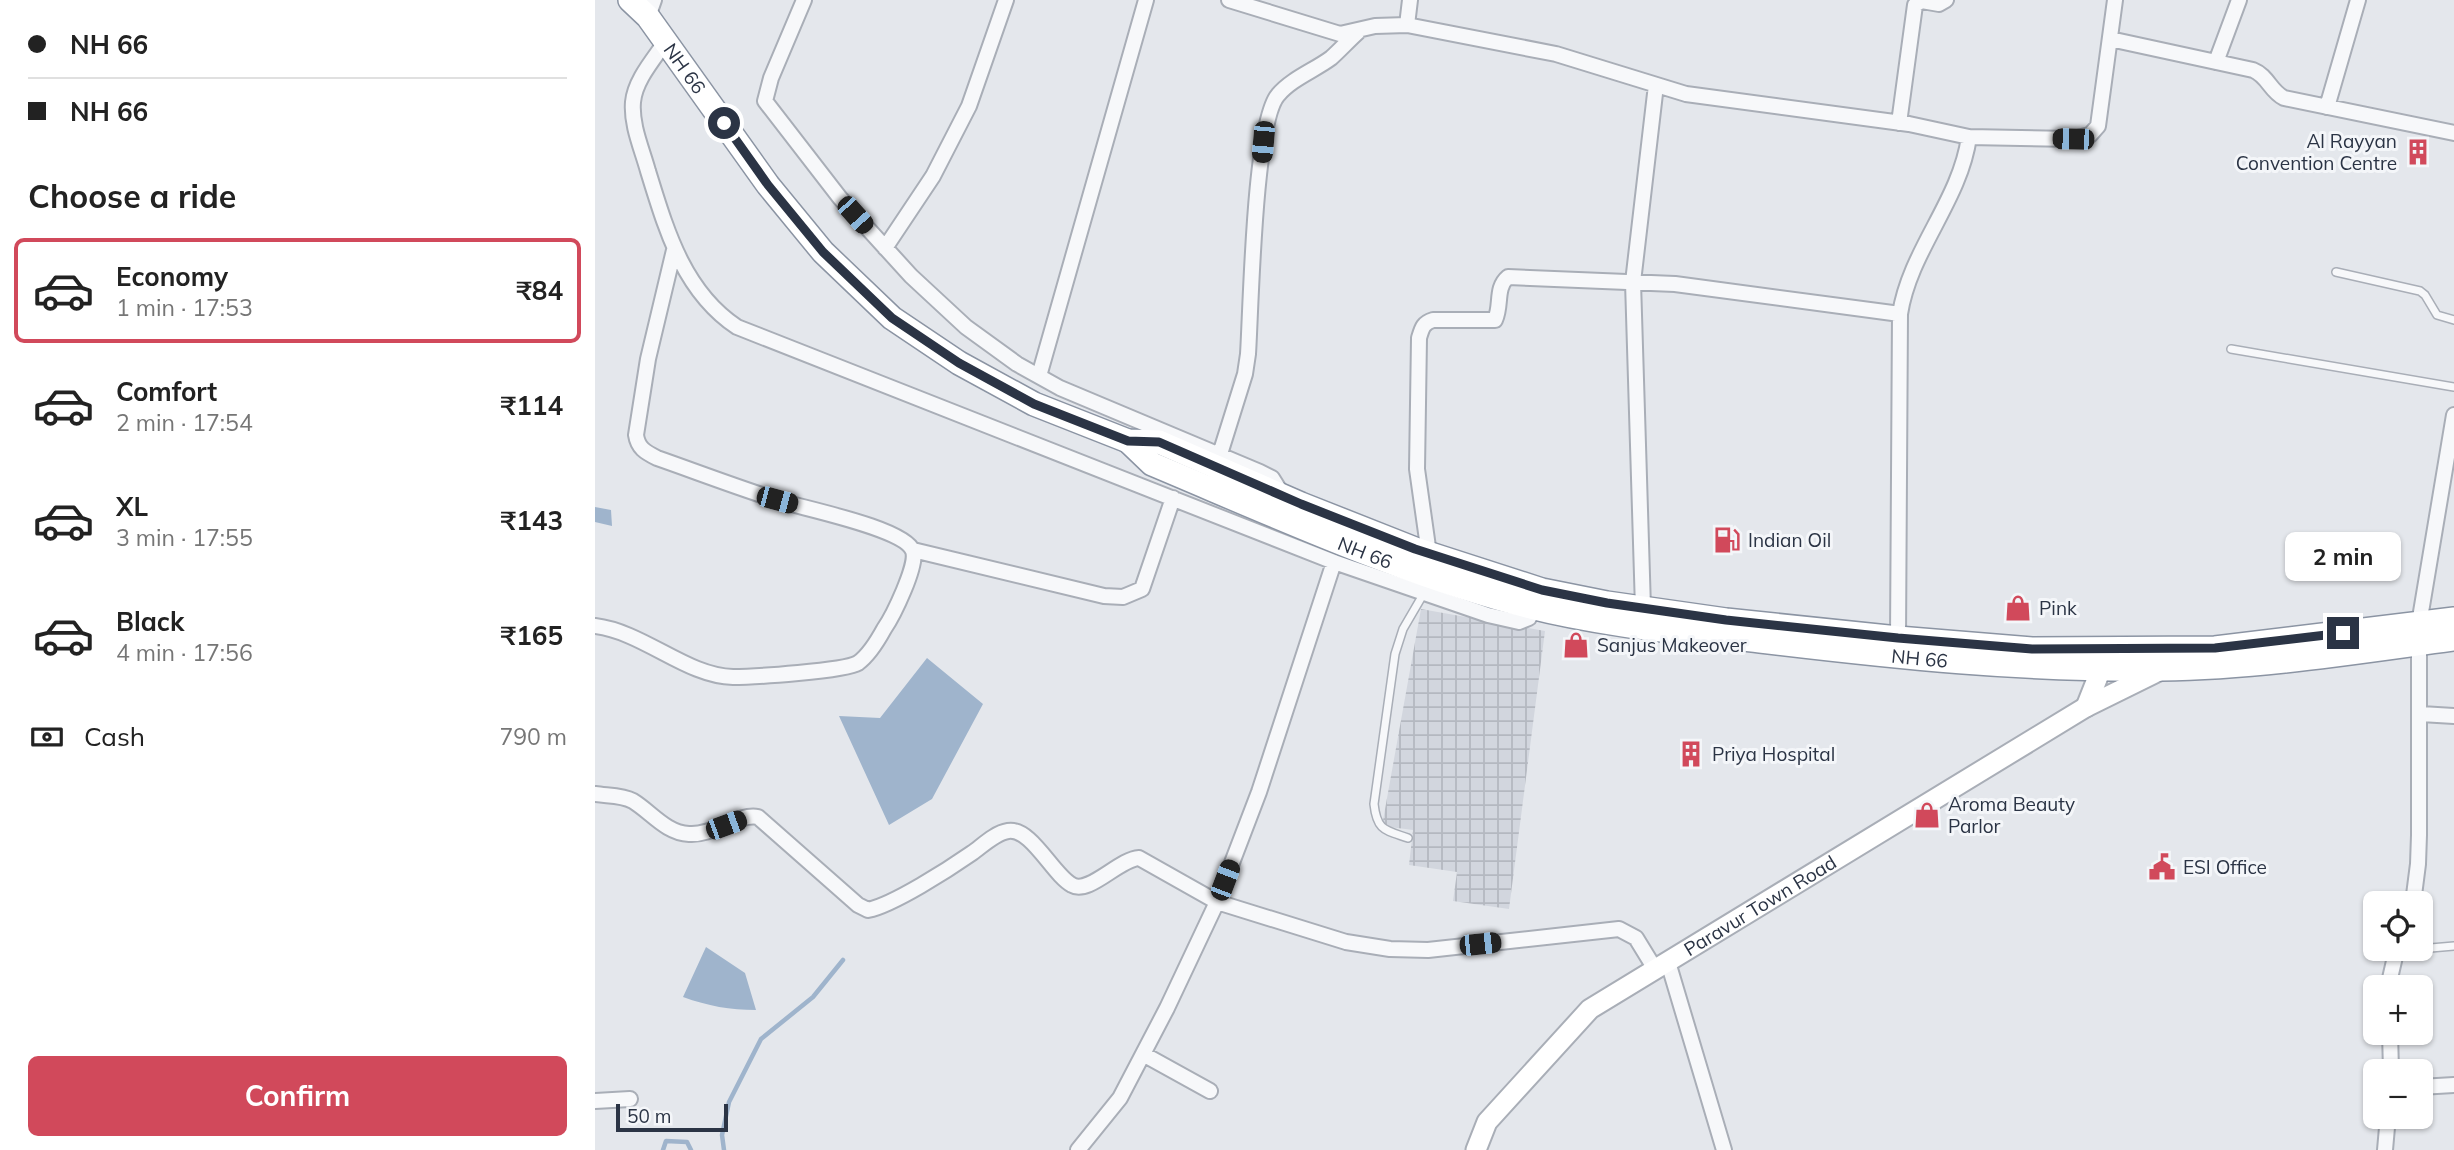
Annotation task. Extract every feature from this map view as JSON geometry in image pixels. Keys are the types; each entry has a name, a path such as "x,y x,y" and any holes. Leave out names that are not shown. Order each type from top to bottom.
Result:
{"highway":[{"name":"NH 66","path":"630,0 651,8 666,41 768,185 815,242 892,318 959,363 1034,404 1128,441 1159,442 1429,554 1542,590 1726,620 1898,638 2032,649 2215,648 2420,634 2454,639"},
{"name":"NH 66","path":"1128,441 1152,464 1349,546 1457,585 1533,607 1607,622 1674,631 1922,660 2163,669 2260,663 2420,634 2454,619"}],"main road":[{"path":"2085,707 2101,668"},
{"name":"Paravur Town Road","path":"1476,1150 1487,1122 1590,1010 2085,707 2163,669"}],"street":[{"path":"804,0 771,78 765,101 840,198 911,276 965,327 1017,364 1060,388 1272,478 1282,495"},
{"path":"885,248 933,176 969,106 1006,0"},
{"path":"1039,376 1146,0"},
{"path":"1229,0 1340,34 1361,29 1407,25 1556,54 1686,94 1899,123 1969,136 2073,139 2094,132 2098,123 2115,0"},
{"path":"1407,25 1410,0"},
{"path":"1899,123 1915,5 1922,1 1939,4 1946,0"},
{"path":"2216,62 2239,0"},
{"path":"2327,107 2358,0"},
{"path":"1220,454 1245,374 1248,354 1257,209 1263,142 1269,112 1278,95 1332,57 1361,29"},
{"path":"2110,39 2260,73 2277,95 2284,98 2454,133"},
{"path":"666,41 640,81 633,101 637,135 674,250 700,291 737,327 1334,562 1488,615 1519,622 1529,618 1533,607"},
{"path":"1643,608 1633,282 1656,85"},
{"path":"1898,638 1900,314 1908,278 1963,169 1969,136"},
{"path":"595,626 623,631 707,672 730,677 857,664 866,656 885,627 912,569 913,550 909,544 885,532 852,520 777,500 657,458 645,453 638,445 636,435 648,359 674,250"},
{"path":"1429,554 1417,469 1419,338 1425,322 1433,320 1495,320 1499,311 1500,286 1508,277 1675,284 1900,314"},
{"path":"2415,891 2418,864 2420,634 2425,579 2454,415"},
{"path":"913,550 1104,596 1123,597 1142,589 1173,498"},
{"path":"1078,1150 1120,1098 1217,902 1259,792 1334,562"},
{"path":"2421,714 2454,716"},
{"path":"595,794 631,800 670,829 690,835 704,833 749,817 758,817 858,905 868,910 883,905 951,867 1000,834 1014,831 1025,836 1066,881 1076,887 1085,886 1125,862 1139,859 1217,902 1346,942 1390,949 1427,950 1619,929 1636,938 1661,966 1724,1150"},
{"path":"1143,1054 1210,1091"},
{"path":"2433,1086 2454,1085"},
{"path":"595,1101 630,1099"},
{"path":"2385,1150 2387,1129"}],"lane":[{"path":"2336,272 2420,291 2428,299 2437,316 2454,320"},
{"path":"2231,349 2454,387"},
{"path":"1408,838 1381,828 1374,804 1395,654 1403,629 1425,593"},
{"path":"2433,947 2454,946"}],"shaded area":[{"path":"1421,609 1545,631 1509,909 1453,901 1457,872 1409,865 1413,830 1382,826"}],"water":[{"path":"595,507 611,510 612,526 595,522"},
{"path":"927,658 983,704 932,799 889,825 839,716 880,718"},
{"path":"706,947 745,973 756,1010 719,1007 683,997"}],"waterway":[{"path":"724,1150 722,1135 729,1102 761,1039 813,997 843,960"},
{"path":"663,1150 666,1141 687,1142 691,1150"}],"place":[{"name":"Al Rayyan Convention Centre","path":"2418,152"},
{"name":"Indian Oil","path":"1727,540"},
{"name":"Pink","path":"2018,608"},
{"name":"Sanjus Makeover","path":"1576,645"},
{"name":"Priya Hospital","path":"1691,754"},
{"name":"Aroma Beauty Parlor","path":"1927,815"},
{"name":"ESI Office","path":"2162,867"}],"route":[{"path":"724,123 768,185 823,252 892,318 959,363 1034,404 1128,441 1159,442 1301,504 1415,549 1542,590 1607,603 1726,620 2032,649 2215,648 2343,633"}]}
